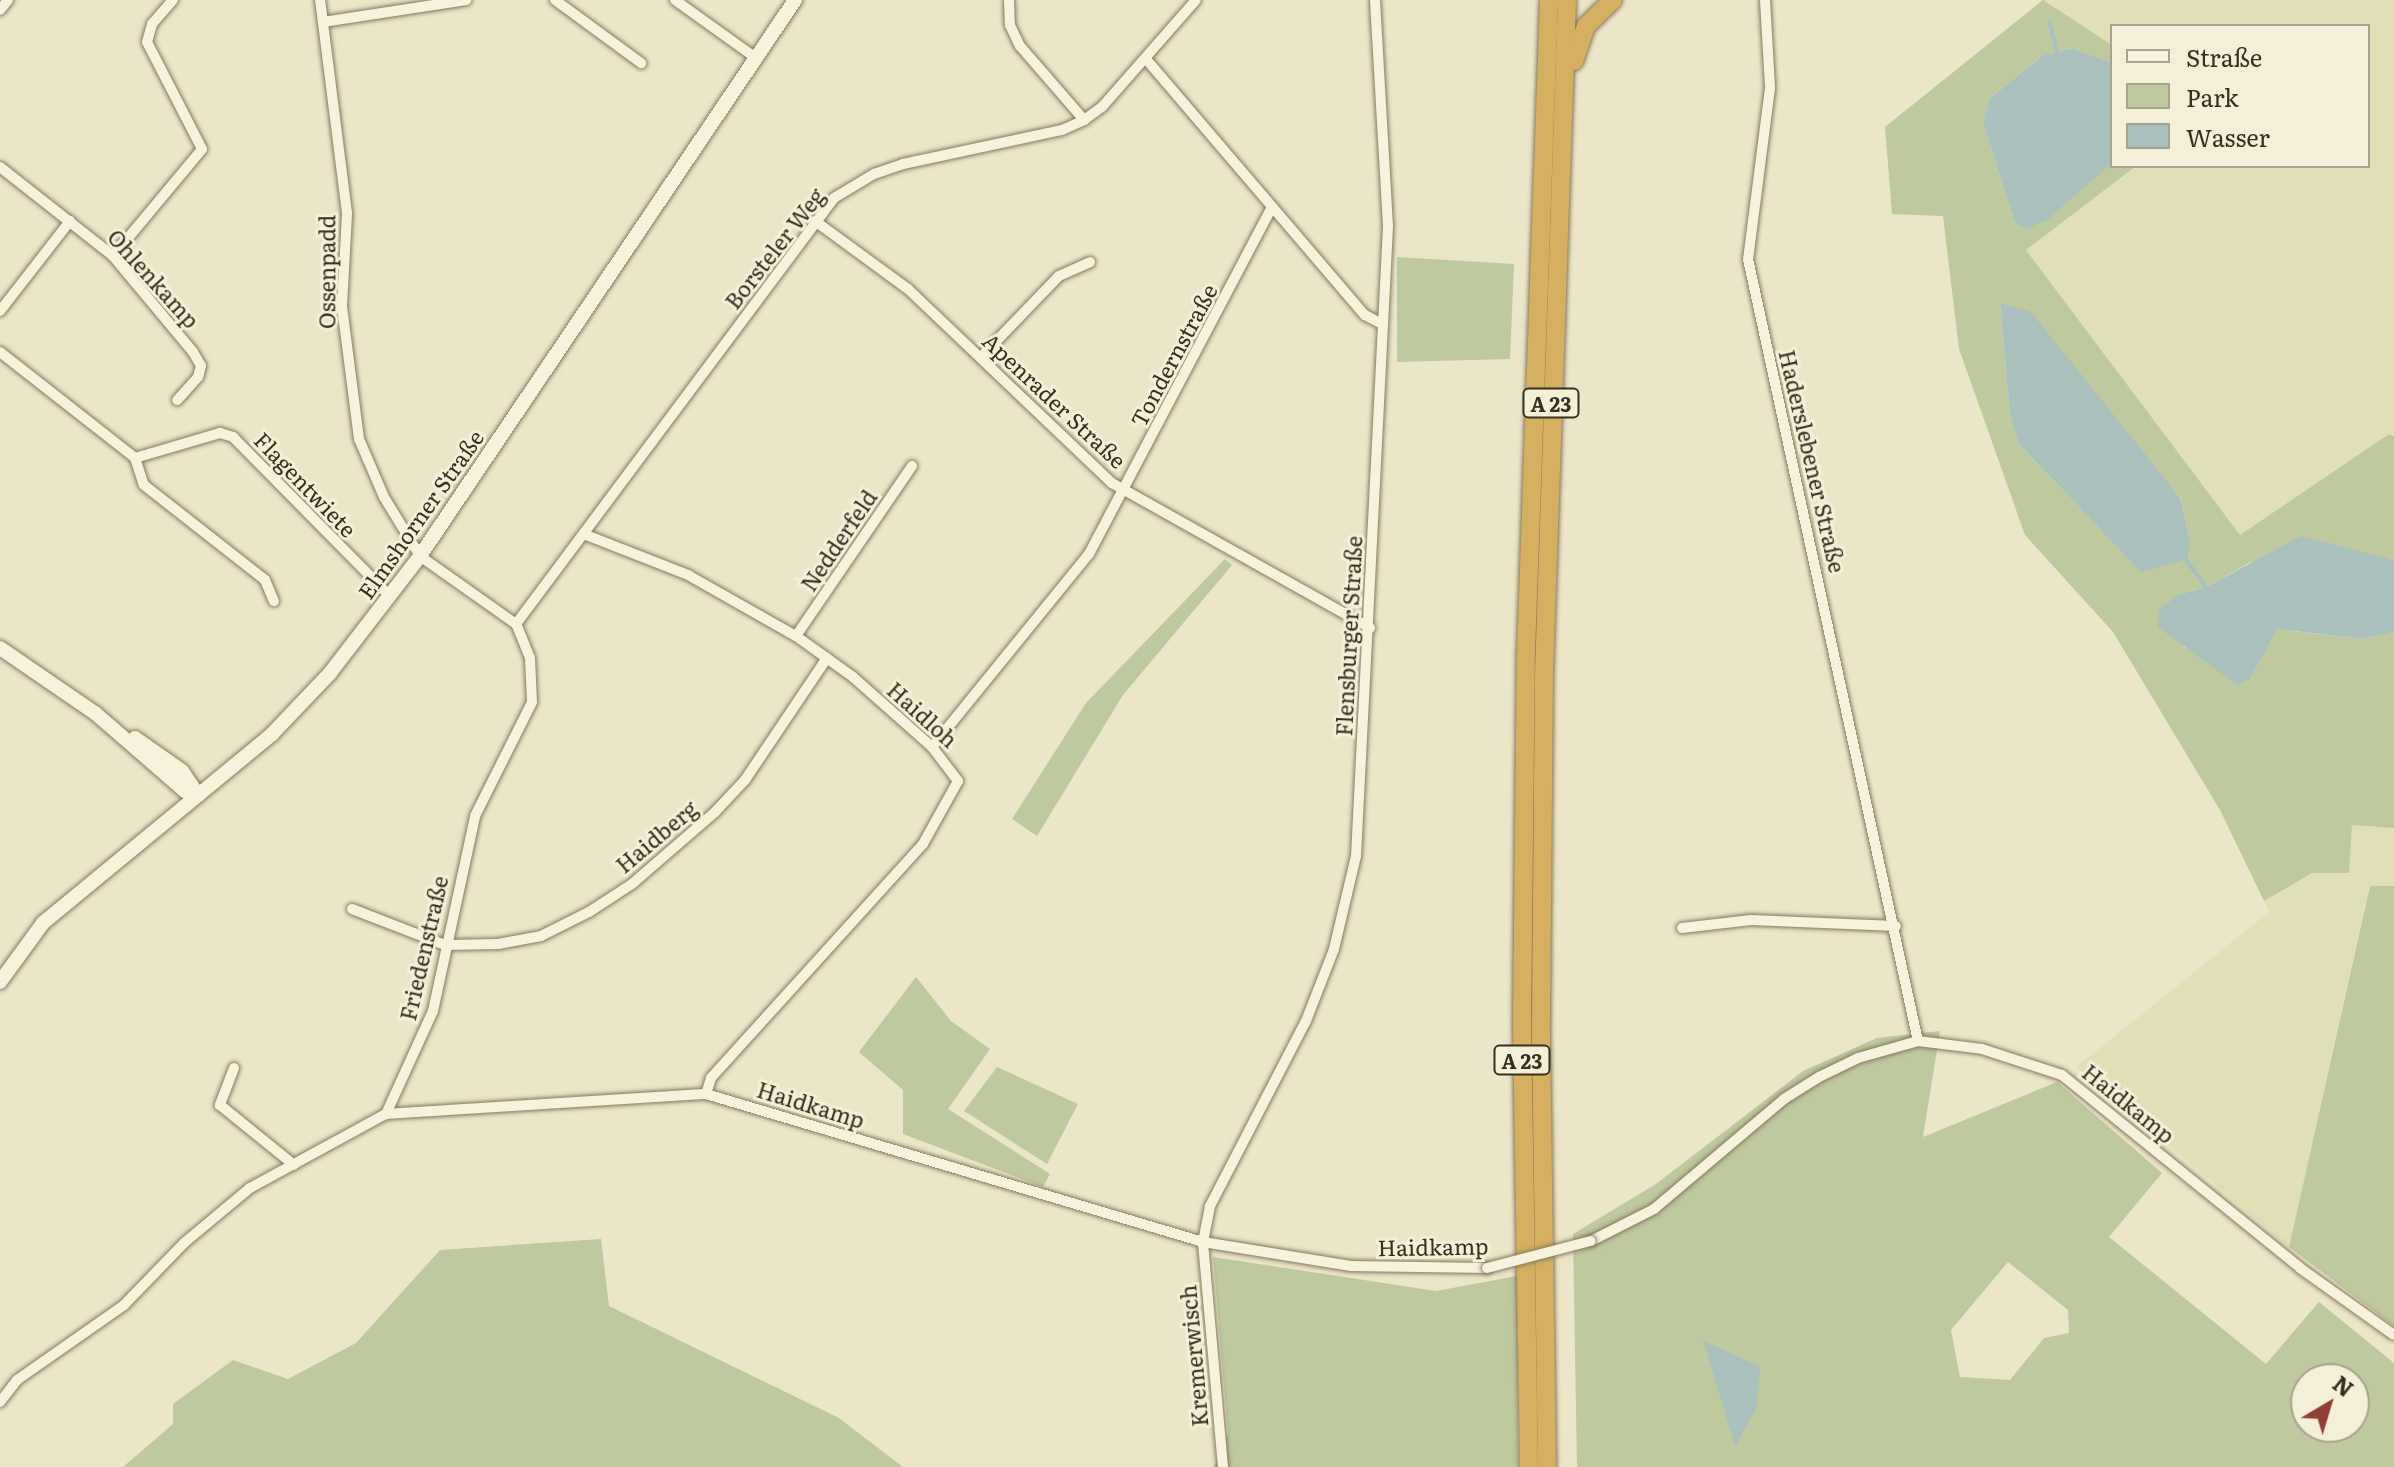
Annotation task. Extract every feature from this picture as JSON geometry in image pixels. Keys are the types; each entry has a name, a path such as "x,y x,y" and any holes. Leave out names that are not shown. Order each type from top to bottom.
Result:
{"highway":[{"name":"A 23","path":"1529,1467 1522,1024 1526,638 1549,0"},
{"name":"A 23","path":"1547,1467 1541,955 1560,135 1567,0"},
{"path":"1560,135 1578,39 1613,0"}],"main road":[{"name":"Elmshorner Straße","path":"0,982 43,923 294,713 390,596 795,0"},
{"path":"0,648 114,728 185,791 198,795"}],"street":[{"path":"0,10 8,0"},
{"path":"113,256 202,149 147,42 152,24 173,0"},
{"name":"Ossenpadd","path":"320,0 347,213 342,306 359,439 384,497 420,556"},
{"path":"323,22 466,0"},
{"path":"555,0 641,63"},
{"path":"675,0 756,58"},
{"path":"1009,0 1010,25 1020,46 1084,120 1146,59 1196,0"},
{"name":"Flensburger Straße","path":"1203,1242 1210,1206 1306,1021 1334,949 1356,856 1370,628 1388,226 1375,0"},
{"name":"Haderslebener Straße","path":"1765,0 1770,88 1748,259 1896,926 1918,1041"},
{"path":"1146,59 1365,315 1382,324"},
{"name":"Borsteler Weg","path":"516,624 586,535 834,198 874,174 1084,120"},
{"name":"Ohlenkamp","path":"0,167 113,256 201,366 177,400"},
{"name":"Tondernstraße","path":"932,747 1089,554 1272,207"},
{"path":"0,311 70,221"},
{"name":"Apenrader Straße","path":"815,221 908,289 1083,459 1124,490 1370,628"},
{"path":"981,357 1059,276 1090,262"},
{"path":"0,352 135,458 144,485 265,580 274,601"},
{"name":"Flagentwiete","path":"135,458 220,433 233,437 390,596"},
{"name":"Nedderfeld","path":"796,636 912,466"},
{"name":"Haidloh","path":"586,535 688,575 796,636 827,658 932,747 958,781 923,844 711,1078 706,1094"},
{"path":"420,556 516,624"},
{"name":"Friedenstraße","path":"386,1114 433,1011 475,816 532,702 530,658 516,624"},
{"name":"Haidberg","path":"445,945 498,944 541,936 632,884 745,780 827,658"},
{"path":"352,909 445,945"},
{"path":"1682,928 1751,920 1896,926"},
{"name":"Haidkamp","path":"386,1114 706,1094 1203,1242 1351,1266 1487,1268 1591,1241 1654,1209 1784,1099 1858,1058 1918,1041 1982,1049 2062,1075 2300,1268 2394,1335"},
{"path":"234,1068 220,1105 294,1165"},
{"path":"0,1402 17,1380 124,1305 184,1243 250,1188 386,1114"},
{"name":"Kremerwisch","path":"1203,1242 1223,1467"}],"shaded area":[{"path":"2043,0 2394,0 2394,436 2389,434 2240,535 2026,250 2133,168 2370,168 2370,24 2110,24 2110,44"},
{"path":"2352,825 2394,828 2394,886 2369,887 2289,1247 2076,1067 2269,912 2264,901 2312,873 2349,873"}],"green space":[{"path":"2043,0 2110,44 2110,62 2072,48 2043,55 1992,96 1983,123 2015,223 2110,164 2110,168 2133,168 2026,250 2240,535 2389,434 2394,436 2394,560 2352,551 2251,562 2206,587 2180,594 2158,627 2173,633 2184,647 2250,679 2276,629 2364,639 2394,632 2394,828 2352,825 2349,873 2312,873 2264,901 2220,810 2113,632 2025,535 1959,349 1943,216 1892,214 1885,127","holes":["2000,303 2181,498 2190,541 2100,529 2018,443 2010,415"]},
{"path":"1397,257 1514,264 1510,359 1397,362"},
{"path":"1225,559 1232,565 1123,695 1037,836 1012,819 1086,703"},
{"path":"2370,886 2394,886 2394,1326 2289,1247"},
{"path":"916,977 951,1021 990,1049 948,1109 1050,1174 1043,1187 903,1134 903,1090 859,1052"},
{"path":"1940,1031 1923,1137 2057,1082 2162,1173 2109,1237 2266,1364 2319,1302 2394,1363 2394,1467 1577,1467 1573,1234 1656,1184 1803,1071 1877,1038","holes":["2008,1262 2068,1310 2069,1333 2044,1338 2010,1380 1960,1377 1951,1330"]},
{"path":"997,1067 1078,1104 1047,1164 964,1111"},
{"path":"601,1239 609,1306 839,1418 903,1467 123,1467 173,1424 173,1404 233,1360 288,1379 356,1343 440,1250"},
{"path":"1213,1257 1436,1291 1517,1276 1518,1467 1214,1467 1228,1433"}],"water":[{"path":"2072,48 2110,62 2110,165 2047,220 2026,229 2015,223 1983,123 1991,97 2043,55"},
{"path":"2000,303 2031,312 2181,499 2190,541 2187,559 2141,572 2018,443 2010,415"},
{"path":"2301,536 2394,560 2394,632 2364,639 2277,629 2250,679 2237,685 2158,627 2159,609 2180,594 2206,587"},
{"path":"1703,1340 1760,1367 1757,1408 1735,1446"}],"waterway":[{"path":"2050,24 2057,52"},
{"path":"2184,557 2206,587"}]}
